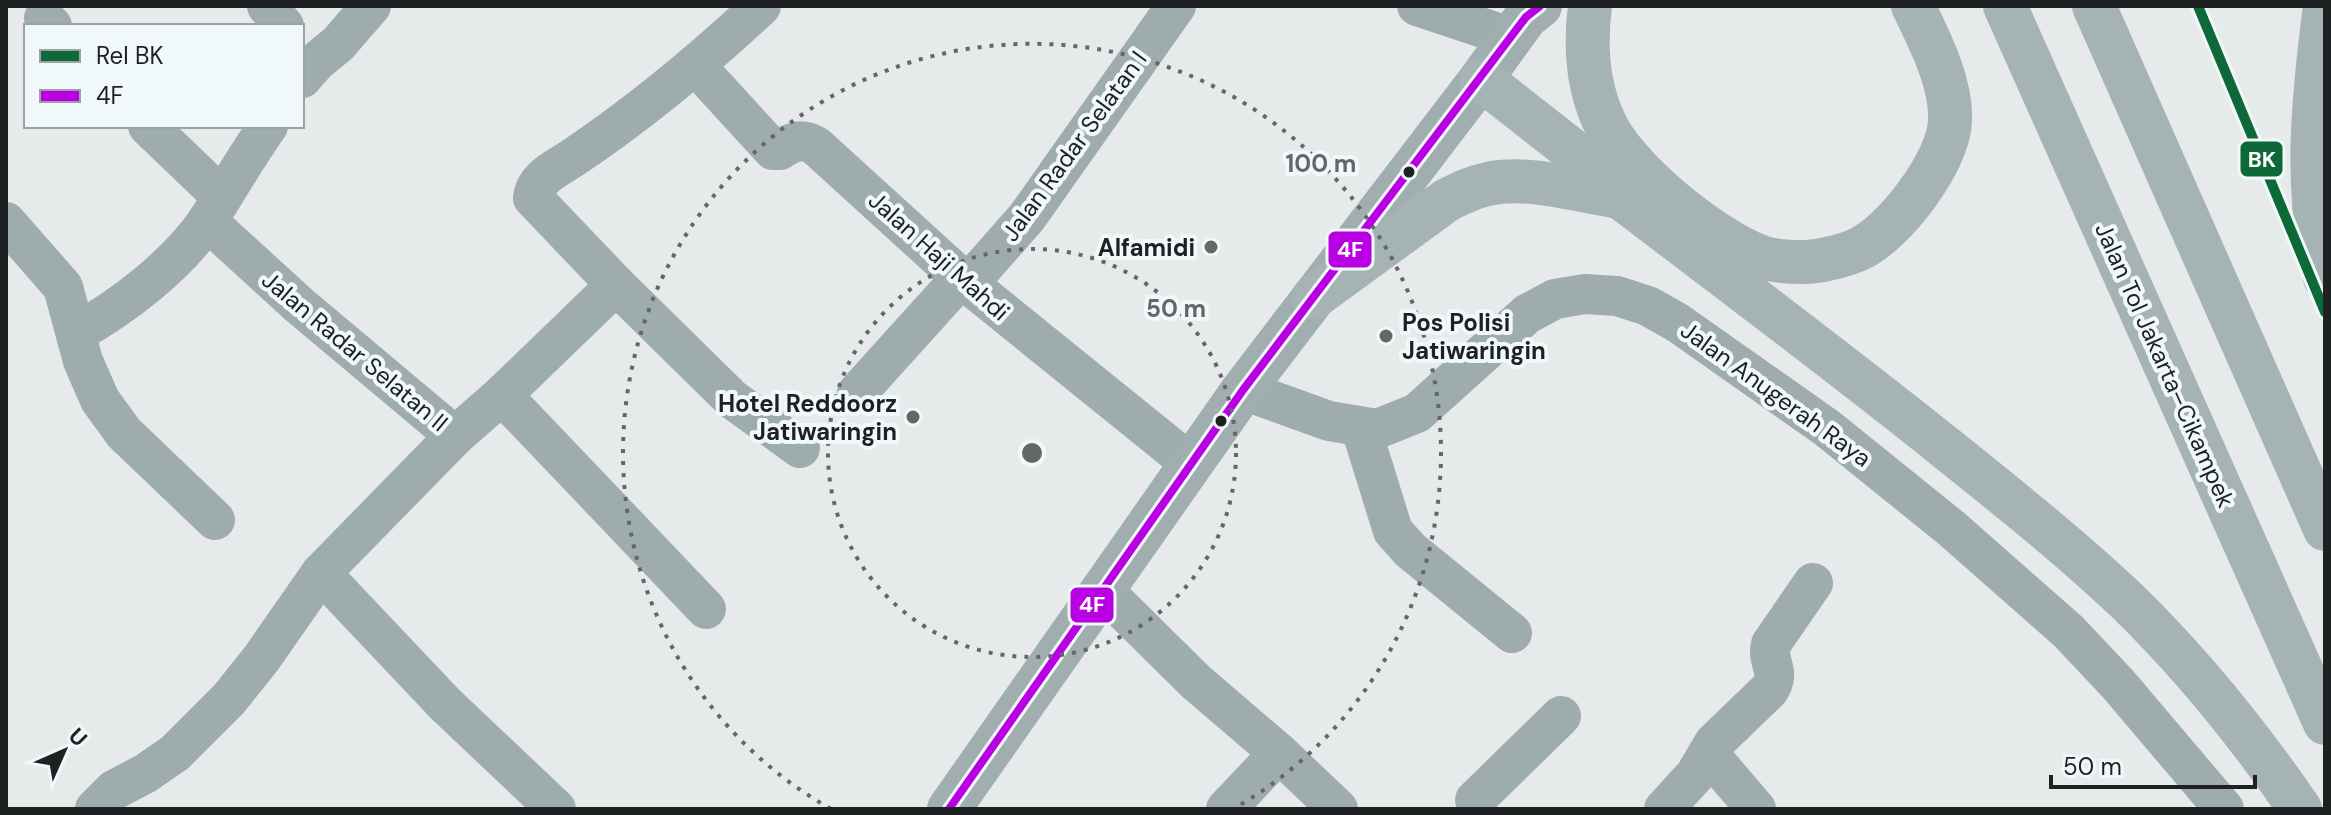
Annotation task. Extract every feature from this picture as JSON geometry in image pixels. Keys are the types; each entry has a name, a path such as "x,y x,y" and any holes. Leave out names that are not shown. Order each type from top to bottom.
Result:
{"highway":[{"path":"1590,6 1586,36 1593,90 1603,122 1628,157 1667,197 1721,236 1763,258 1806,262 1858,250 1884,230 1915,199 1938,161 1950,122 1941,67 1913,6"},
{"name":"Jalan Tol Jakarta–Cikampek","path":"2005,6 2325,723"},
{"path":"2094,6 2325,529"},
{"path":"2325,6 2311,140 2315,220 2325,278"},
{"path":"1481,79 1601,173 1620,197 2048,529 2127,602 2232,716 2300,809"},
{"path":"1314,297 1447,200 1469,189 1491,183 1516,182 1620,197"}],"main road":[{"path":"949,809 1243,390 1526,16"}],"street":[{"path":"267,6 282,24"},
{"path":"307,62 338,44 371,6"},
{"path":"761,6 696,66 539,181 533,198 732,399 800,448"},
{"name":"Jalan Radar Selatan I","path":"857,393 1027,217 1176,6"},
{"path":"1417,6 1526,16"},
{"name":"Jalan Haji Mahdi","path":"696,66 773,150 801,141 816,146 964,281 1190,463"},
{"name":"Jalan Radar Selatan II","path":"150,128 299,305 455,436 616,285"},
{"path":"77,332 146,286 214,208 267,128"},
{"path":"13,243 63,287 83,361 100,400 124,433 215,520"},
{"name":"Jalan Anugerah Raya","path":"1243,390 1329,421 1377,429 1417,413 1527,314 1555,299 1585,294 1617,296 1648,306 1678,323 1827,428 1972,546 2078,641 2224,809"},
{"path":"502,395 706,609"},
{"path":"1361,428 1393,531 1410,550 1512,633"},
{"path":"95,809 114,790 175,753 229,699 321,573 455,436"},
{"path":"321,573 436,695 556,809"},
{"path":"1671,807 1714,743 1769,690 1775,680 1769,654 1771,644 1813,583"},
{"path":"1102,589 1195,681 1338,809"},
{"path":"1483,806 1561,716"},
{"path":"1226,809 1279,753"},
{"path":"1709,754 1756,809"}],"rail line":[{"name":"BK","path":"2198,6 2325,312"}],"transit line":[{"name":"4F","path":"949,809 1243,390 1526,17 1540,6"}],"place":[{"name":"Alfamidi","path":"1211,247"},
{"name":"Pos Polisi Jatiwaringin","path":"1386,336"},
{"name":"Hotel Reddoorz Jatiwaringin","path":"913,417"}]}
